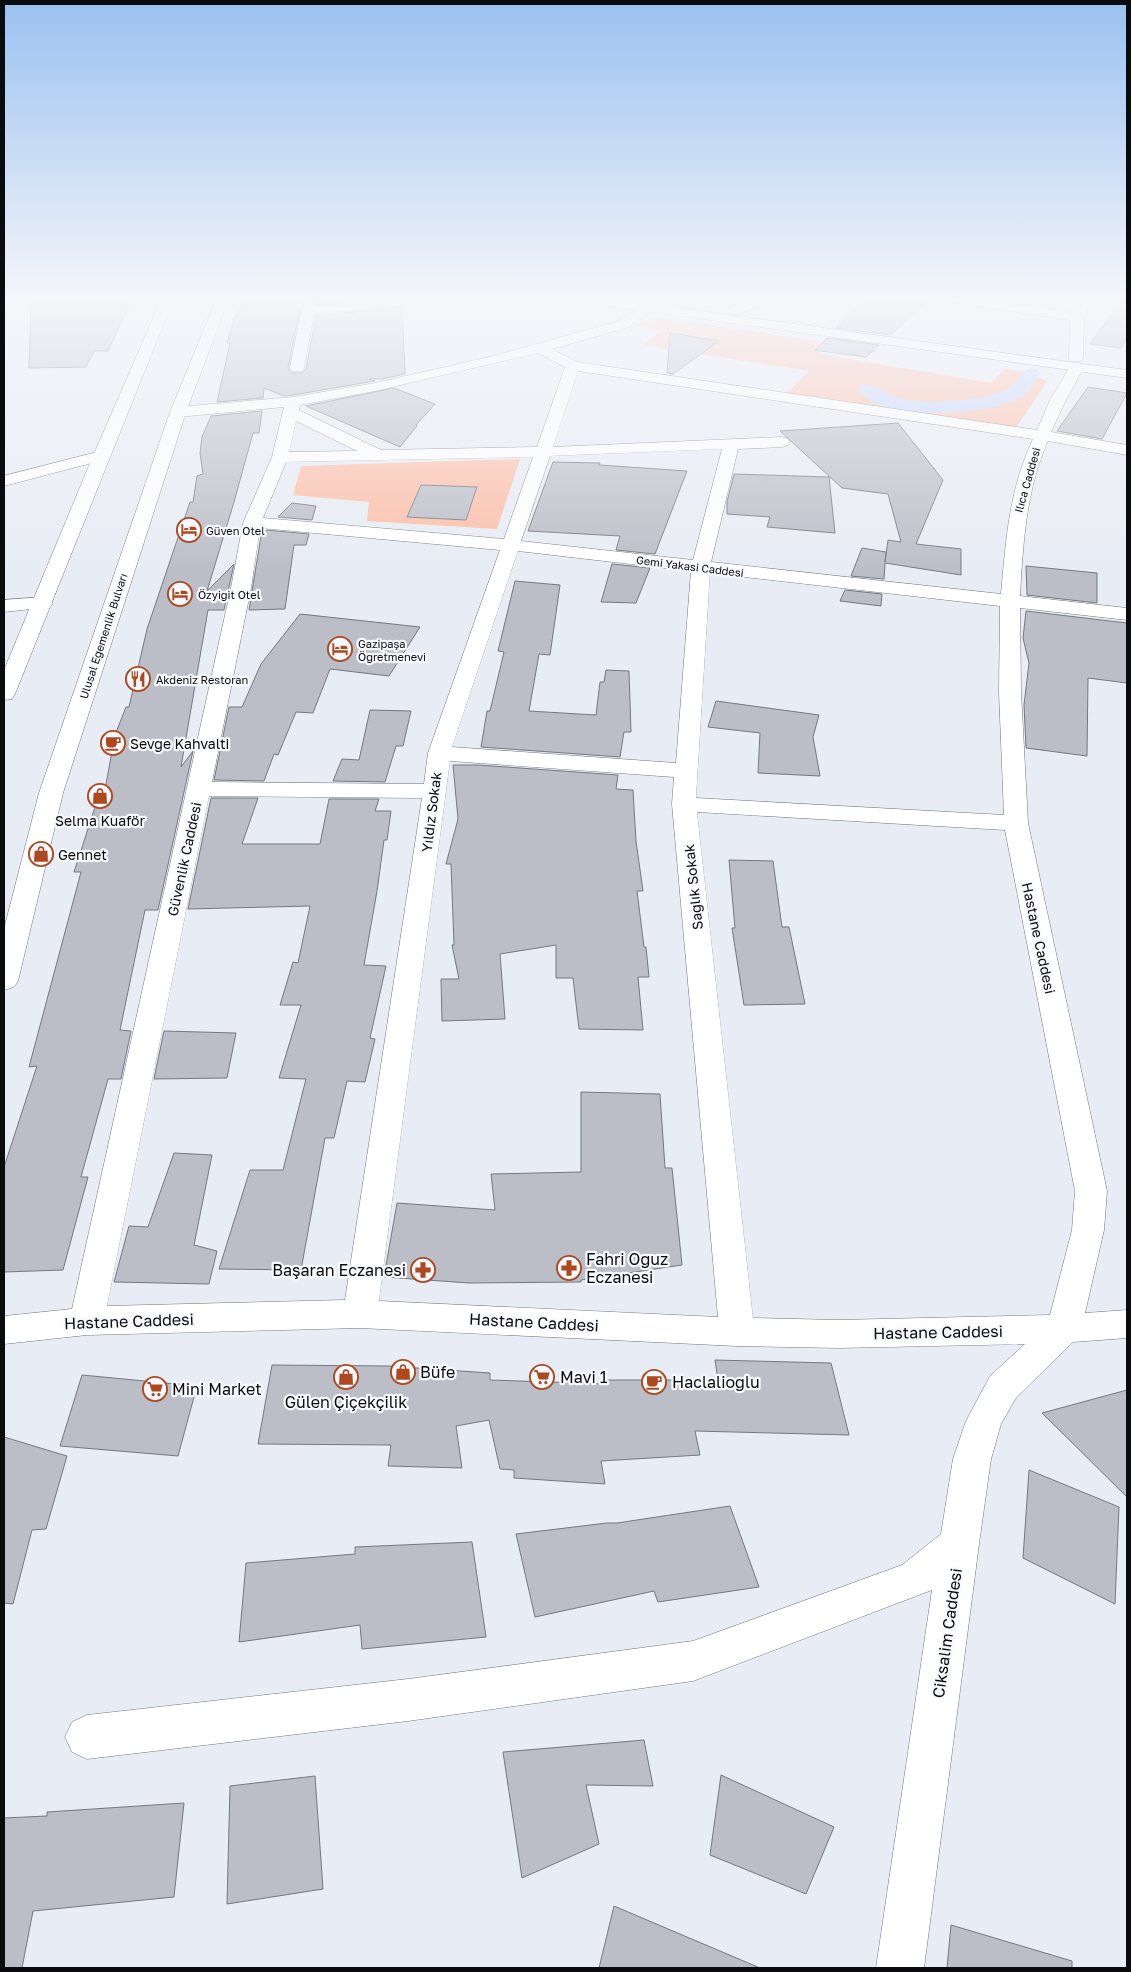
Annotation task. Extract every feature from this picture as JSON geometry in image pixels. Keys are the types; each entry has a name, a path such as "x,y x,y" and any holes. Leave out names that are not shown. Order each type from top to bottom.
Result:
{"main road":[{"path":"4,694 44,603 101,456 129,390"},
{"name":"Ulusal Egemenlik Bulvarı","path":"4,981 51,793 187,390"},
{"path":"178,412 291,407 362,390"},
{"name":"Yıldız Sokak","path":"360,1314 439,753 509,545 564,390"},
{"path":"736,390 1041,435 1127,450"},
{"name":"Ilıca Caddesi","path":"1010,601 1016,521 1030,460 1063,390"},
{"path":"291,407 379,454"},
{"name":"Güvenlik Caddesi","path":"88,1321 241,588 252,523 280,457 291,407"},
{"path":"280,457 542,452 782,442"},
{"name":"Sağlık Sokak","path":"731,444 701,567 684,804 737,1332"},
{"path":"4,482 101,456"},
{"name":"Gemi Yakasi Caddesi","path":"252,523 275,523 509,545 1127,614"},
{"name":"Hastane Caddesi","path":"1010,601 1010,692 1016,823 1091,1191 1088,1230 1064,1329"},
{"path":"4,606 44,603"},
{"path":"439,753 687,771"},
{"path":"198,789 435,792"},
{"path":"684,804 1016,823"},
{"name":"Hastane Caddesi","path":"4,1330 88,1321 360,1314 737,1332 839,1334 1064,1329 1127,1324"},
{"name":"Ciksalim Caddesi","path":"900,1968 972,1459 984,1421 1003,1387 1064,1329"},
{"path":"87,1736 408,1700 693,1661 915,1579 959,1544"}],"shaded area":[{"path":"790,390 1041,390 1016,428 787,393"},
{"path":"520,459 497,529 367,521 369,502 293,495 301,466"}],"building":[{"path":"220,390 264,390 263,398 217,402"},
{"path":"269,390 322,390 293,395 284,396"},
{"path":"384,390 399,390 435,404 400,447 306,406"},
{"path":"1086,390 1108,390 1127,393 1102,439 1057,431"},
{"path":"262,411 259,433 253,433 207,591 234,564 224,610 208,610 181,767 193,751 158,910 145,910 120,1030 131,1031 121,1079 108,1079 81,1177 88,1177 63,1270 4,1272 4,1167 37,1066 29,1067 81,872 74,872 99,795 104,795 115,735 126,707 129,707 147,629 190,502 193,502 197,476 203,474 200,453 202,437 211,416"},
{"path":"898,423 943,480 916,544 961,549 961,575 885,563 884,579 851,576 862,548 886,552 885,562 888,540 901,542 888,494 842,488 780,431"},
{"path":"553,462 600,463 599,465 687,471 655,554 616,550 620,536 528,531"},
{"path":"734,474 829,477 835,533 767,527 770,517 727,514 727,502"},
{"path":"421,485 477,487 466,520 407,517"},
{"path":"292,503 316,506 312,520 278,517"},
{"path":"266,530 309,534 306,545 294,545 285,609 249,610 261,536"},
{"path":"612,564 650,568 636,603 601,602"},
{"path":"1026,566 1097,573 1097,603 1027,595"},
{"path":"515,581 560,585 550,655 539,654 529,711 596,715 600,682 604,682 606,670 629,671 631,732 624,732 620,757 481,747 487,711 490,711 504,652 498,651"},
{"path":"845,590 882,594 881,606 840,601"},
{"path":"1026,611 1127,623 1127,683 1088,678 1087,756 1026,748 1024,705 1029,663 1023,638"},
{"path":"300,614 420,627 389,676 330,669 313,713 296,712 278,755 274,754 264,781 214,780 229,707 242,707 261,664"},
{"path":"716,701 819,715 813,737 820,776 758,773 760,733 708,727"},
{"path":"370,710 411,711 403,746 396,746 385,782 333,781 342,759 359,760"},
{"path":"453,765 478,765 618,775 616,789 633,790 636,841 643,891 637,891 649,977 638,977 643,1030 579,1029 573,978 556,978 556,945 500,954 505,1019 442,1021 441,979 459,979 452,945 454,945 451,864 446,864 458,819"},
{"path":"211,798 258,798 242,844 320,844 329,799 379,799 375,811 391,811 387,840 384,840 364,965 386,966 370,1038 375,1039 365,1082 347,1081 334,1138 325,1138 301,1270 219,1269 250,1170 283,1170 306,1079 279,1078 301,1005 280,1005 293,962 298,963 310,906 188,909"},
{"path":"729,860 773,861 782,927 789,927 805,1004 744,1005 732,928 735,928"},
{"path":"164,1031 236,1033 227,1078 154,1079"},
{"path":"581,1092 660,1094 665,1168 672,1168 682,1265 581,1280 581,1282 469,1283 384,1277 397,1203 495,1210 491,1174 581,1172"},
{"path":"174,1153 212,1155 194,1245 217,1251 209,1284 114,1282 129,1226 148,1227"},
{"path":"715,1360 831,1363 849,1435 695,1431 700,1455 601,1461 605,1484 514,1478 514,1470 500,1469 489,1420 456,1426 462,1468 388,1466 391,1445 258,1444 272,1365 388,1366 490,1373 490,1380 607,1384 606,1380 718,1380"},
{"path":"82,1375 197,1386 178,1456 60,1446"},
{"path":"1127,1390 1127,1497 1042,1413"},
{"path":"4,1437 67,1456 46,1529 32,1530 13,1604 4,1603"},
{"path":"1029,1470 1119,1507 1115,1604 1023,1558"},
{"path":"730,1506 759,1587 658,1602 654,1591 535,1617 516,1534 617,1523"},
{"path":"472,1542 486,1637 362,1649 360,1625 239,1642 246,1563 355,1554 355,1547"},
{"path":"644,1740 653,1786 586,1785 599,1844 522,1878 503,1752"},
{"path":"721,1775 834,1827 806,1894 710,1855"},
{"path":"315,1776 323,1889 227,1904 230,1786"},
{"path":"184,1803 174,1897 33,1911 22,1968 4,1968 4,1818 47,1816 47,1812"},
{"path":"614,1906 760,1968 599,1968"},
{"path":"951,1925 1072,1961 1072,1968 947,1968"}],"waterway":[{"path":"867,390 884,399 902,405 927,407 977,404 1006,397 1019,390"}],"place":[{"name":"Güven Otel","path":"189,530"},
{"name":"Özyiğit Otel","path":"180,594"},
{"name":"Gazipaşa Öğretmenevi","path":"340,649"},
{"name":"Akdeniz Restoran","path":"138,679"},
{"name":"Sevge Kahvalti","path":"113,743"},
{"name":"Selma Kuaför","path":"100,796"},
{"name":"Gennet","path":"41,854"},
{"name":"Fahri Oğuz Eczanesi","path":"569,1268"},
{"name":"Başaran Eczanesi","path":"423,1270"},
{"name":"Büfe","path":"403,1372"},
{"name":"Gülen Çiçekçilik","path":"346,1377"},
{"name":"Mavi 1","path":"542,1377"},
{"name":"Haclalioğlu","path":"654,1382"},
{"name":"Mini Market","path":"155,1389"}]}
